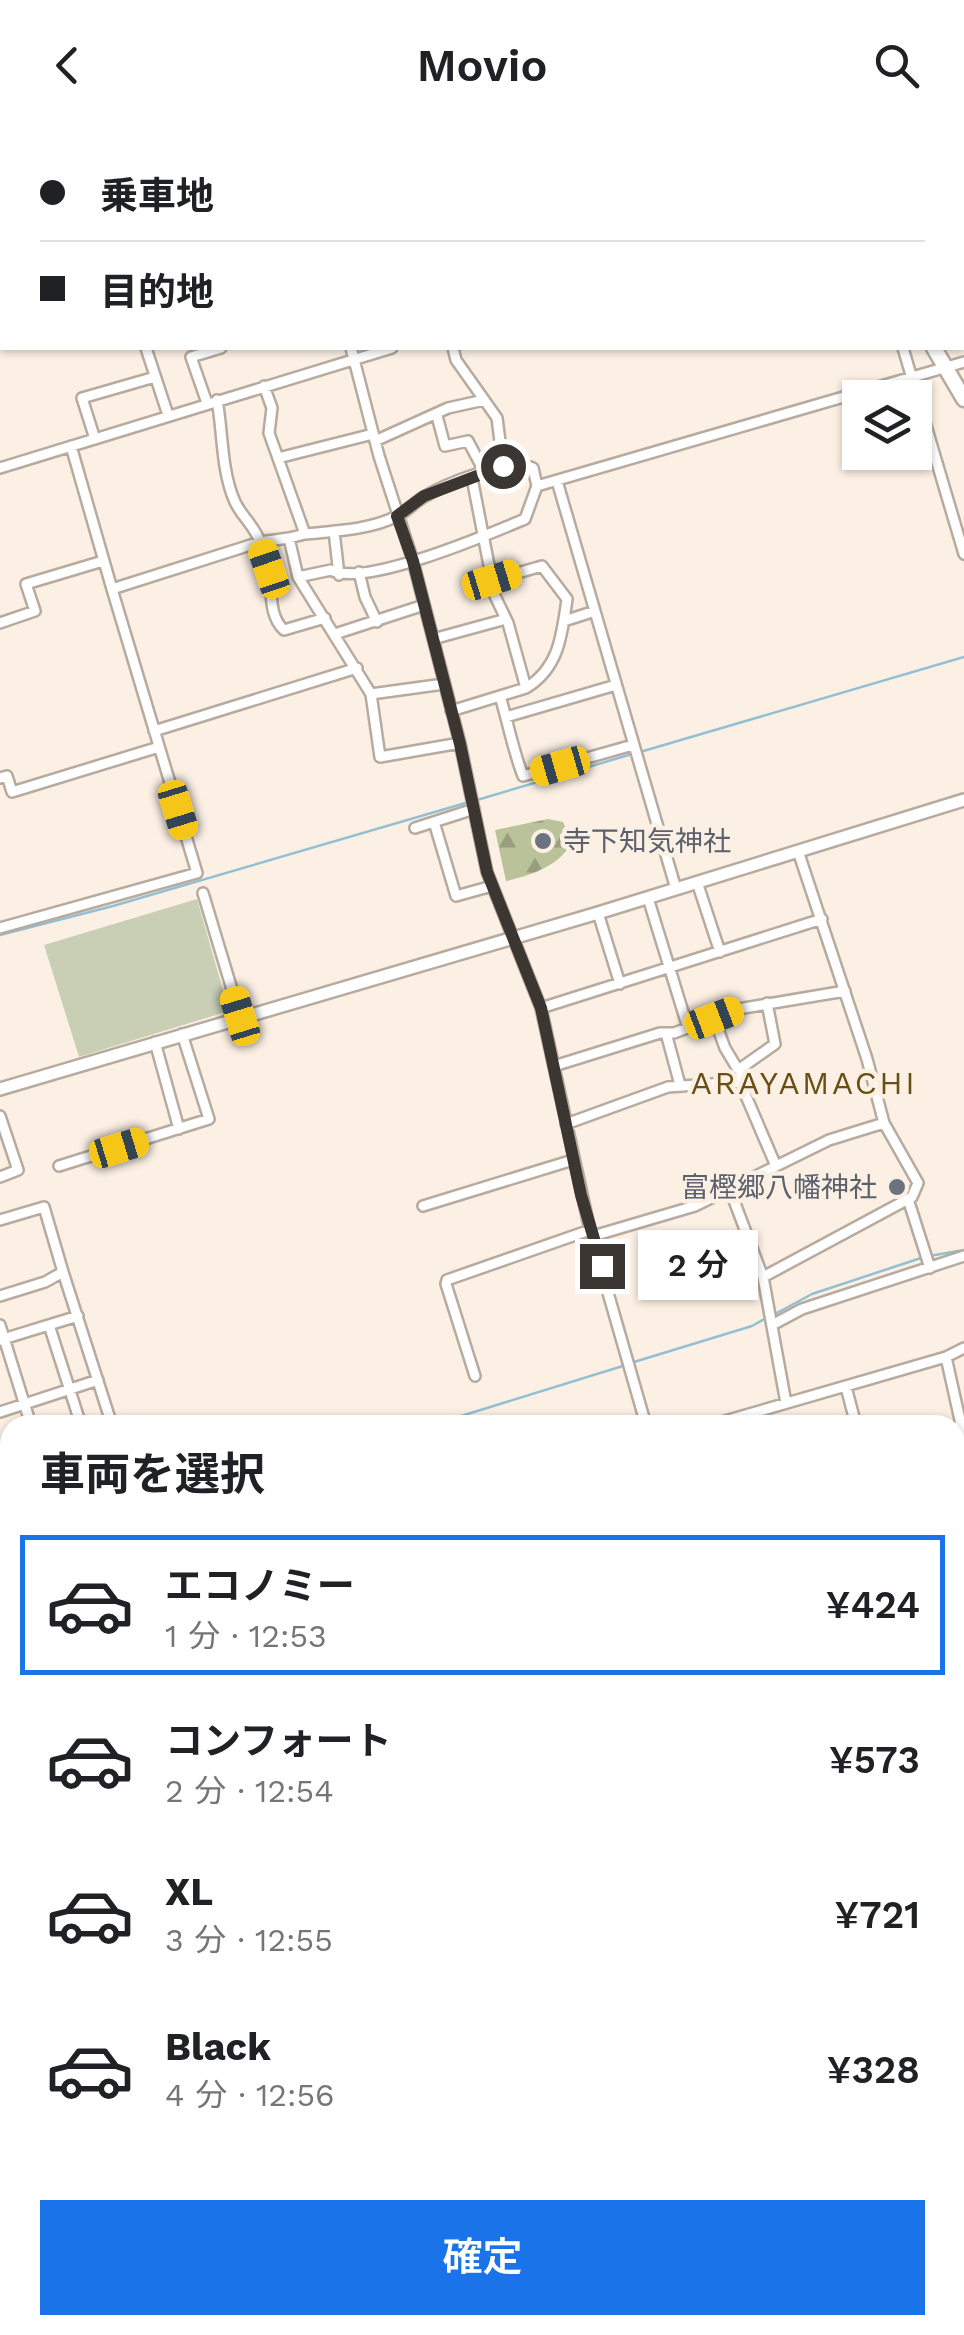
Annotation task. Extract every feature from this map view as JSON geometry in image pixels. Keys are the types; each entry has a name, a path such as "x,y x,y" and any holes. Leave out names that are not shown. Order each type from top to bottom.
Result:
{"main road":[{"path":"935,350 964,399"}],"street":[{"path":"147,350 168,415"},
{"path":"352,350 374,438 413,561 492,886 541,1008 573,1160 643,1415"},
{"path":"0,468 386,350"},
{"path":"454,350 456,360 498,418 503,466"},
{"path":"904,350 964,554"},
{"path":"190,352 212,401 236,506 254,526 269,569 268,586 278,624 284,630 325,618"},
{"path":"536,486 964,362"},
{"path":"95,439 82,398 155,376"},
{"path":"264,386 272,408 269,433 305,534"},
{"path":"278,458 374,438 437,416 448,408 484,400"},
{"path":"437,416 446,446 468,440 485,473"},
{"path":"0,928 197,873 71,446"},
{"path":"112,589 260,542 397,516 424,496 503,466 524,464 533,468 536,486 524,519 435,556 359,572 339,575 331,570 298,577"},
{"path":"472,478 492,580 526,688"},
{"path":"557,480 676,888"},
{"path":"334,531 339,575"},
{"path":"290,538 298,577 372,694 380,757 460,744"},
{"path":"0,623 35,611 26,584 103,560"},
{"path":"451,711 526,688 560,649 567,600 542,566 492,580"},
{"path":"359,572 377,622"},
{"path":"335,634 424,605"},
{"path":"564,620 595,611"},
{"path":"433,638 506,619"},
{"path":"154,731 357,668"},
{"path":"372,694 444,684"},
{"path":"506,717 616,684"},
{"path":"500,696 523,776 635,751"},
{"path":"0,778 7,776 12,792 159,747"},
{"path":"0,1089 648,898 964,800"},
{"path":"415,828 474,809"},
{"path":"434,822 456,896 492,886"},
{"path":"763,1277 908,1200 918,1183 884,1123 798,851"},
{"path":"698,882 720,952"},
{"path":"203,893 240,1016"},
{"path":"648,898 688,1028"},
{"path":"598,912 620,984"},
{"path":"541,1008 822,920"},
{"path":"554,1066 767,1003 845,991"},
{"path":"741,1068 775,1044 767,1003"},
{"path":"714,1018 724,1048 737,1068 741,1068"},
{"path":"666,1033 680,1085"},
{"path":"58,1166 209,1120 182,1034"},
{"path":"155,1042 179,1129"},
{"path":"741,1068 740,1082 776,1166"},
{"path":"566,1124 668,1086 740,1082"},
{"path":"0,1116 18,1170 0,1177"},
{"path":"475,1376 447,1280 592,1233 695,1206 829,1140 884,1123"},
{"path":"422,1206 573,1160"},
{"path":"730,1190 763,1277 786,1403"},
{"path":"908,1200 930,1267"},
{"path":"0,1220 44,1208 109,1415"},
{"path":"771,1319 964,1256"},
{"path":"0,1294 45,1282 63,1272"},
{"path":"2,1339 78,1316"},
{"path":"0,1324 29,1415"},
{"path":"48,1325 78,1415"},
{"path":"745,1415 846,1388 964,1348"},
{"path":"946,1357 959,1415"},
{"path":"0,1412 98,1380"},
{"path":"846,1388 853,1415"}],"green space":[{"path":"548,819 563,822 572,841 567,849 544,868 506,881 495,830"},
{"path":"197,899 229,1011 79,1057 44,945"}],"waterway":[{"path":"640,752 964,657"},
{"path":"477,800 632,754"},
{"path":"0,935 469,802"},
{"path":"929,1256 964,1250"},
{"path":"775,1314 812,1294 921,1258"},
{"path":"634,1362 752,1326 768,1317"},
{"path":"464,1415 626,1365"}],"place":[{"name":"寺下知気神社","path":"543,841"},
{"name":"富樫郷八幡神社","path":"897,1187"}],"district":[{"name":"ARAYAMACHI","path":"804,1083"}],"route":[{"path":"503,466 424,496 397,516 413,561 460,744 487,872 541,1008 581,1195 602,1266"}]}
